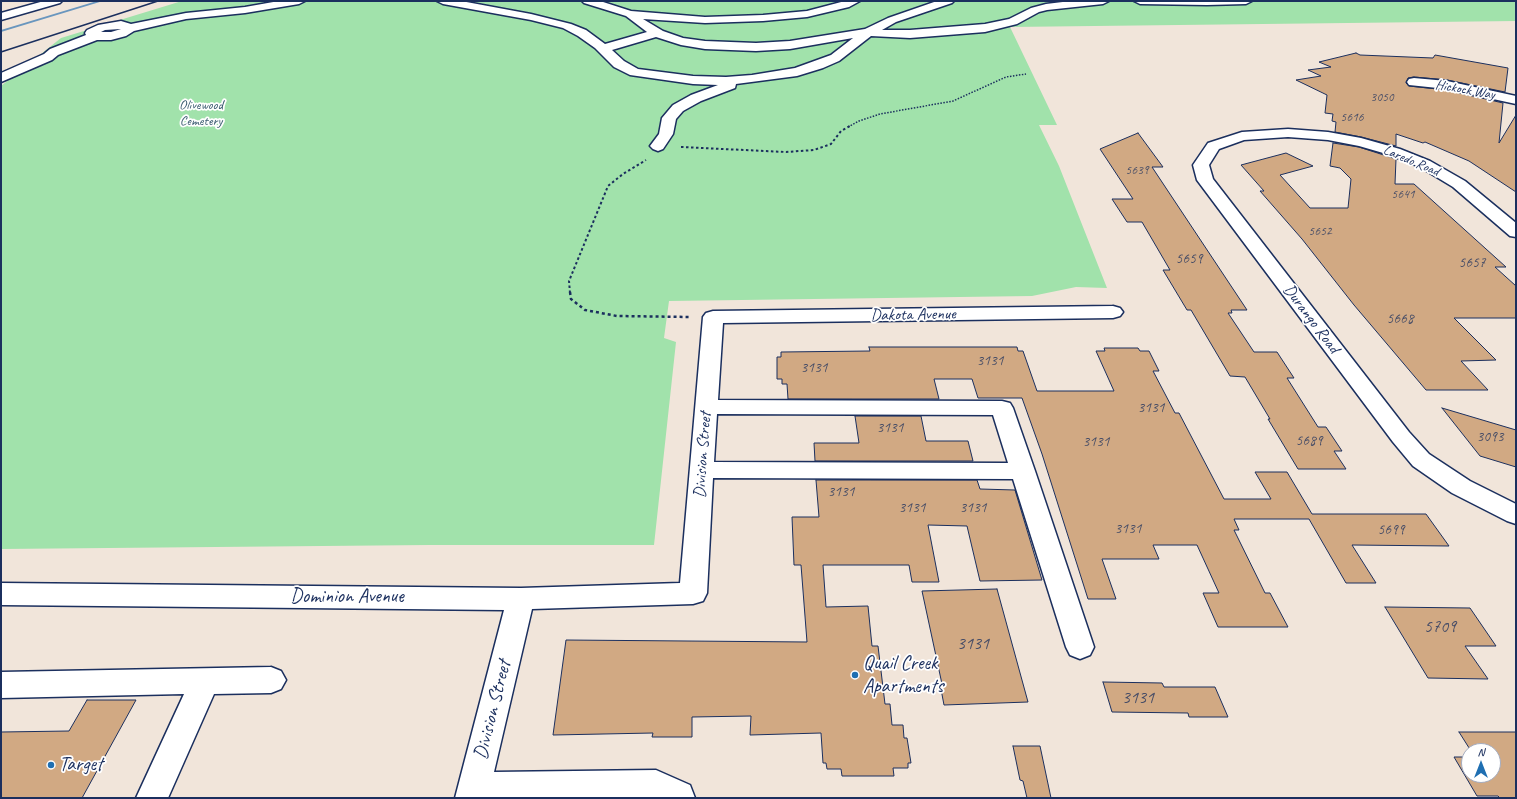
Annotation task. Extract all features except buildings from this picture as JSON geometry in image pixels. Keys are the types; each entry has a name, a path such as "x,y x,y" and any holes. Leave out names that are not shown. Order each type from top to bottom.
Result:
{"main road":[{"path":"1,17 56,1"},
{"path":"1,78 48,57 54,52 94,36 117,35 126,32 130,28 186,16 299,1"},
{"path":"443,1 531,17 567,26 582,33 620,64 635,72 693,80 746,79 797,72 818,66 835,58 868,32 892,20 948,1"},
{"path":"588,1 630,14 678,19 763,18 807,14 845,5 854,1"},
{"path":"630,14 657,33 681,41 705,45 756,47 790,45 868,32 910,34 1001,26 1013,22 1035,10 1046,7 1103,1"},
{"path":"1140,1 1246,1"},
{"path":"603,49 657,33"},
{"path":"658,146 666,134 669,118 678,108 696,98 746,79"},
{"name":"Hickock Way","path":"1414,82 1447,85 1516,100"},
{"name":"Laredo Road","path":"1288,133 1328,136 1361,142 1395,152 1425,164 1459,184 1516,232"},
{"name":"Durango Road","path":"1288,133 1242,136 1213,146 1201,165 1205,180 1396,430 1421,460 1461,487 1516,515"},
{"name":"Dakota Avenue","path":"713,317 1113,312"},
{"name":"Division Street","path":"693,593 713,317"},
{"path":"706,407 1002,408 1080,647"},
{"path":"702,470 1023,471"},
{"name":"Dominion Avenue","path":"1,594 521,599 693,593"},
{"name":"Division Street","path":"472,792 521,599"},
{"path":"1,685 271,680"},
{"path":"152,798 205,681"},
{"path":"472,792 656,784 679,798"}],"path":[{"path":"713,317 617,316 585,310 571,299 569,281 608,186 623,174 643,162 658,146 786,152 814,150 832,144 841,131 859,121 880,114 953,101 1006,77 1026,74"}],"green space":[{"name":"Olivewood Cemetery","path":"182,1 1516,1 1516,21 1010,27 1057,125 1039,125 1059,166 1107,288 1076,287 1032,296 669,301 664,338 676,342 654,545 429,545 1,549 1,86 61,38"}],"waterway":[{"path":"1,31 101,1"}],"railway":[{"path":"1,52 158,1"}],"place":[{"name":"Quail Creek Apartments","path":"855,675"},
{"name":"Target","path":"51,765"}]}
